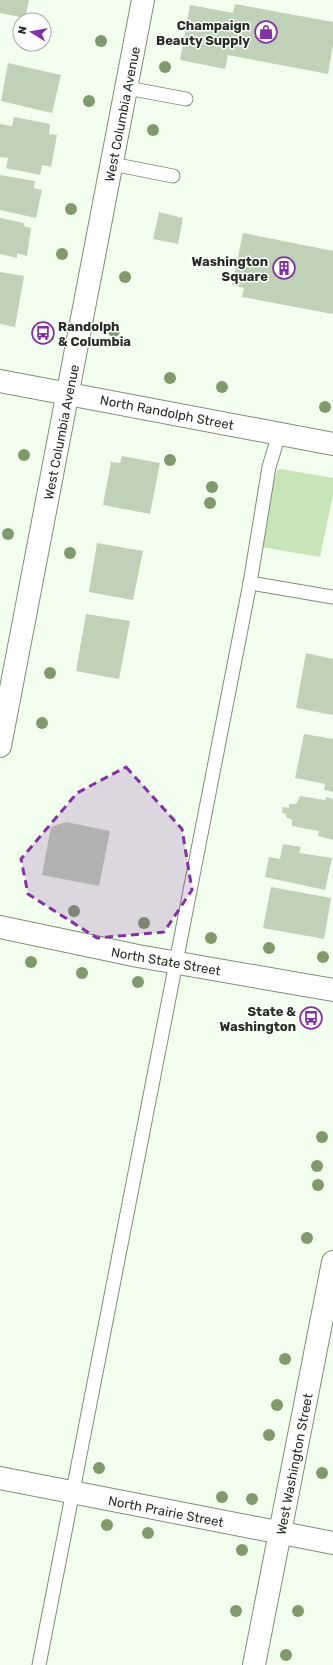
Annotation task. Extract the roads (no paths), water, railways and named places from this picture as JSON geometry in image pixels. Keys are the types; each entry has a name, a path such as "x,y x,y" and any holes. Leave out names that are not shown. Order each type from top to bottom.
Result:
{"street":[{"name":"West Columbia Avenue","path":"0,746 144,0"},
{"name":"North Randolph Street","path":"0,381 333,444"},
{"name":"North State Street","path":"0,927 176,963 333,990"},
{"name":"West Washington Street","path":"254,1665 333,1262"},
{"name":"North Prairie Street","path":"0,1478 333,1543"}],"lane":[{"path":"126,88 186,99"},
{"path":"112,164 173,176"},
{"path":"39,1665 250,583 269,467 279,434"},
{"path":"250,583 333,597"}],"place":[{"name":"Champaign Beauty Supply","path":"266,32"},
{"name":"Washington Square","path":"284,268"},
{"name":"Randolph & Columbia","path":"43,333"},
{"name":"State & Washington","path":"311,1018"}]}
